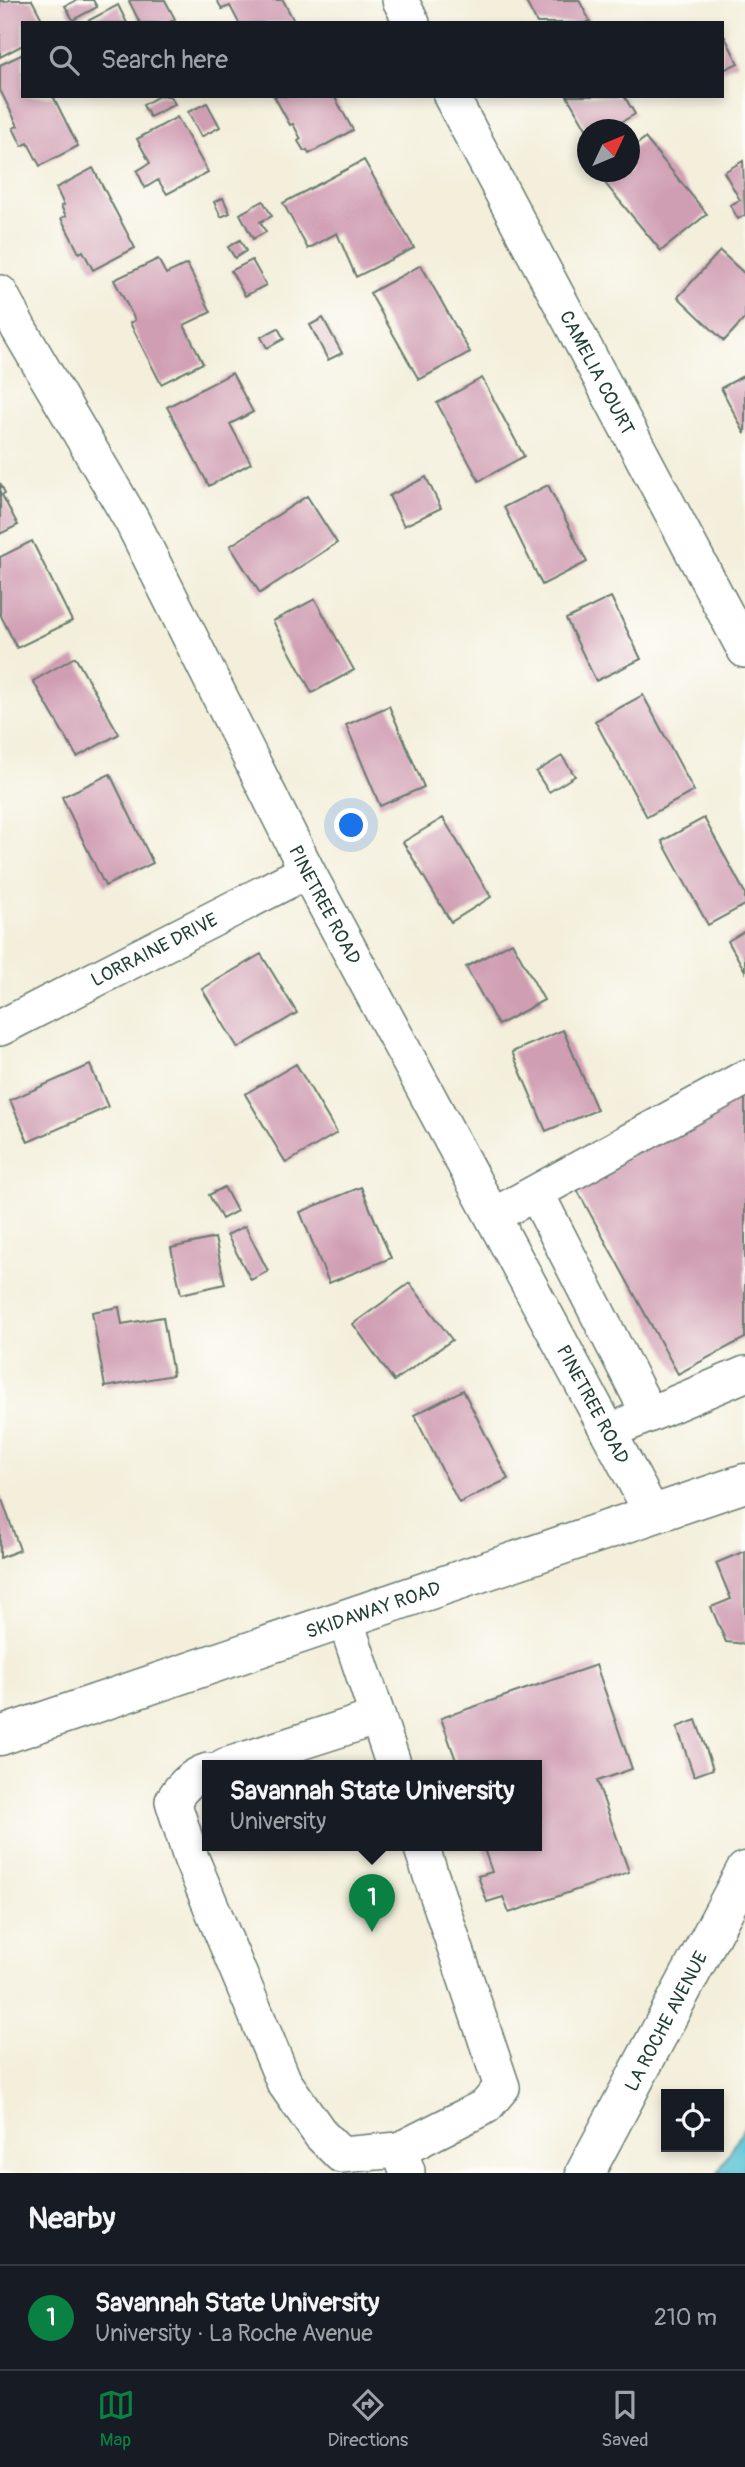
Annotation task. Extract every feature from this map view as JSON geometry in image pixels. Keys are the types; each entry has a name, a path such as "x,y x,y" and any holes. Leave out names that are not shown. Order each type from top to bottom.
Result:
{"main road":[{"name":"SKIDAWAY ROAD","path":"0,1736 745,1483"},
{"name":"LA ROCHE AVENUE","path":"585,2173 745,1871"}],"street":[{"path":"400,0 411,21"},
{"name":"CAMELIA COURT","path":"452,98 745,650"},
{"name":"PINETREE ROAD","path":"0,293 132,521 307,871 653,1515"},
{"name":"LORRAINE DRIVE","path":"0,1028 307,871"},
{"path":"492,1216 745,1078"},
{"path":"536,1193 649,1414"},
{"path":"609,1431 745,1374"},
{"path":"345,1619 392,1760"},
{"path":"244,1760 378,1717"},
{"path":"202,1773 180,1788 173,1801 191,1858 284,2082 321,2135 341,2155 403,2162 486,2106 502,2087 423,1851"}],"water":[{"path":"745,2125 745,2173 718,2173"}],"building":[{"path":"0,0 32,0 43,21 21,21 21,46 0,57"},
{"path":"77,0 93,0 97,7 73,20 65,6"},
{"path":"165,0 175,19 139,21 129,1"},
{"path":"217,0 283,0 294,21 238,21 230,6 222,9"},
{"path":"525,0 579,0 590,21 536,21"},
{"path":"118,5 126,21 88,21"},
{"path":"724,38 738,63 724,70"},
{"path":"21,55 21,98 54,98 78,146 40,166 28,143 22,146 13,128 18,126 0,90 0,65"},
{"path":"155,98 171,98 175,104 150,117 143,105"},
{"path":"275,98 335,98 353,130 309,154 298,141 301,139 293,124 290,125"},
{"path":"568,98 625,98 635,114 627,119 581,119"},
{"path":"207,103 220,127 201,137 188,112"},
{"path":"177,117 208,172 167,194 158,180 145,188 137,171 150,163 137,139"},
{"path":"645,138 707,214 661,251 604,182 640,182 640,142"},
{"path":"364,160 414,248 356,277 337,233 308,249 283,203"},
{"path":"743,161 745,215 738,219 730,205 740,200 724,172"},
{"path":"93,168 135,248 93,270 83,251 79,253 61,218 66,216 56,188"},
{"path":"223,198 230,213 221,217 214,202"},
{"path":"263,201 272,216 260,222 266,232 253,239 240,214"},
{"path":"240,240 246,251 235,258 228,247"},
{"path":"720,251 745,274 745,318 724,341 678,297"},
{"path":"158,259 166,274 187,264 211,312 184,325 203,363 161,384 130,323 135,320 114,280"},
{"path":"252,260 266,285 245,296 231,271"},
{"path":"421,265 470,352 419,380 370,293"},
{"path":"323,318 342,353 328,360 310,325"},
{"path":"278,328 284,339 267,348 261,337"},
{"path":"232,373 253,412 230,424 251,463 209,486 167,407"},
{"path":"745,375 745,434 721,388"},
{"path":"482,378 524,456 479,481 437,403"},
{"path":"426,477 441,508 404,526 389,496"},
{"path":"0,483 5,493 2,495 18,525 0,534"},
{"path":"548,485 587,562 542,585 504,507"},
{"path":"307,496 337,543 260,593 230,546"},
{"path":"32,541 72,621 17,648 0,614 0,557"},
{"path":"611,597 641,659 596,681 566,619"},
{"path":"315,599 354,670 312,693 273,621"},
{"path":"75,657 119,734 77,757 33,681"},
{"path":"643,695 694,791 647,817 595,721"},
{"path":"389,706 424,787 380,806 346,725"},
{"path":"562,756 575,776 549,792 536,772"},
{"path":"110,774 153,863 105,886 62,797"},
{"path":"443,818 491,897 451,922 403,842"},
{"path":"704,818 745,893 745,905 708,925 662,841"},
{"path":"745,931 745,971 728,941"},
{"path":"512,942 544,1000 498,1025 466,967"},
{"path":"261,954 297,1013 238,1048 202,989"},
{"path":"563,1030 597,1110 546,1131 512,1052"},
{"path":"296,1064 337,1133 286,1163 245,1094"},
{"path":"90,1065 108,1107 28,1142 10,1100"},
{"path":"745,1093 745,1338 678,1374 575,1186"},
{"path":"224,1187 237,1211 222,1219 209,1195"},
{"path":"361,1187 391,1258 329,1283 300,1212"},
{"path":"245,1226 268,1271 251,1280 227,1235"},
{"path":"215,1238 225,1284 181,1294 171,1248"},
{"path":"410,1283 452,1340 394,1381 353,1324"},
{"path":"119,1307 122,1324 163,1317 173,1375 105,1387 92,1312"},
{"path":"463,1390 508,1479 459,1503 414,1415"},
{"path":"0,1494 20,1550 0,1558"},
{"path":"745,1551 745,1644 726,1642 711,1607 731,1599 716,1563"},
{"path":"596,1665 632,1769 597,1781 629,1872 509,1913 503,1897 487,1902 478,1876 492,1872 485,1851 542,1851 542,1760 456,1760 441,1718"},
{"path":"696,1720 713,1769 694,1776 677,1727"}],"place":[{"name":"Savannah State University","path":"372,1932"}]}
